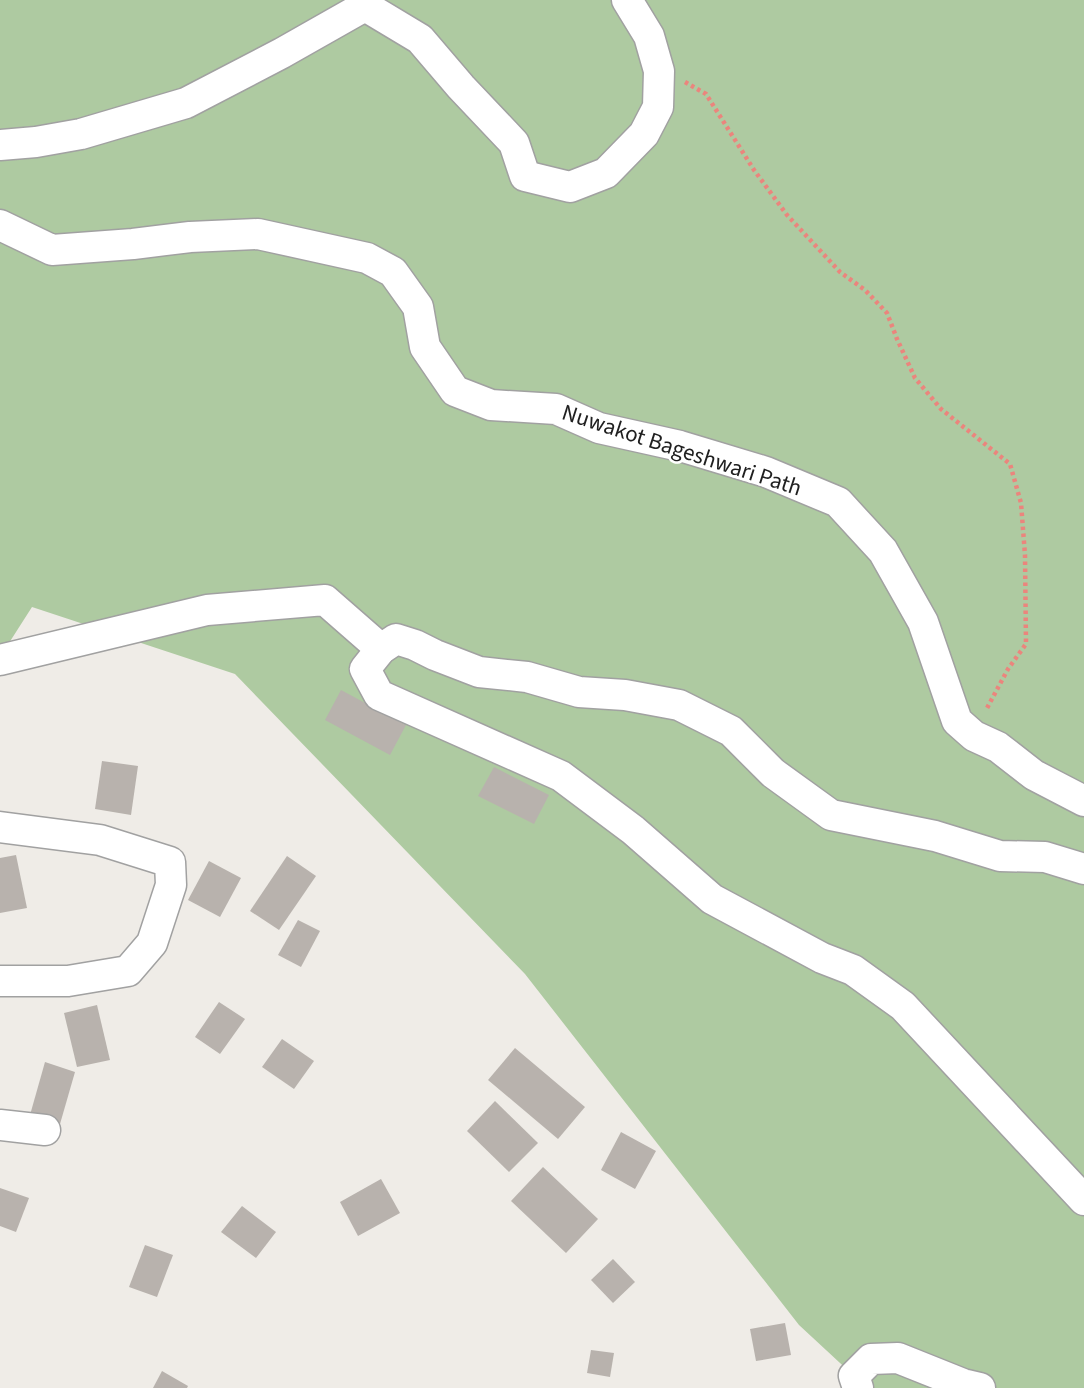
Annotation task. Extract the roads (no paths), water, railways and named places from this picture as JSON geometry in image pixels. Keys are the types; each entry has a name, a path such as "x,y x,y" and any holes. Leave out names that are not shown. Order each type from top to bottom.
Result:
{"street":[{"path":"0,145 81,134 186,103 365,6 420,39 514,143 525,176 570,187 606,173 644,134 658,107 659,71 649,36 627,0"},
{"name":"Nuwakot Bageshwari Path","path":"0,225 52,250 190,237 258,234 367,258 393,272 418,307 425,347 456,391 491,405 556,409 599,428 680,446 766,472 838,502 883,551 923,622 957,721 974,736 998,747 1034,775 1084,801"},
{"path":"0,660 206,610 325,600 382,649"},
{"path":"1084,869 1045,857 1000,856 935,836 831,815 773,773 731,731 679,705 625,695 579,692 527,677 479,672 396,639 382,649 365,669 379,695 561,776 633,830 712,899 822,958 853,970 903,1006 1084,1200"},
{"path":"0,827 100,840 170,862 171,885 152,943 128,971 68,981 0,981"},
{"path":"0,1125 45,1130"},
{"path":"858,1388 854,1376 871,1359 898,1358 980,1388"}]}
